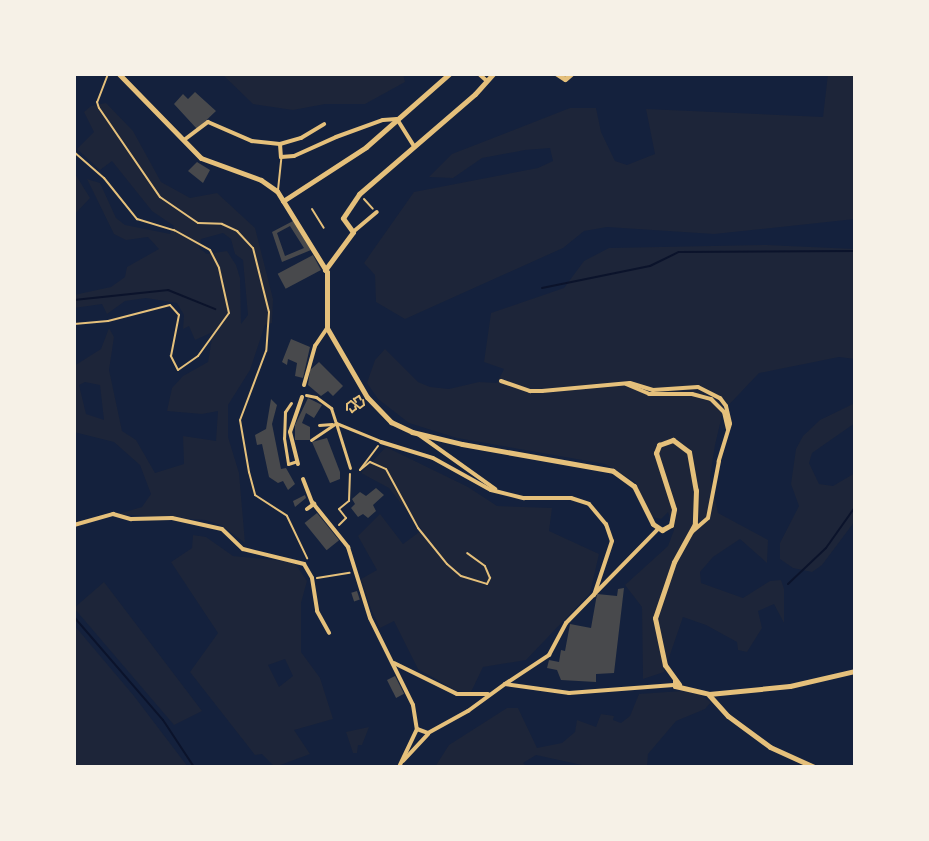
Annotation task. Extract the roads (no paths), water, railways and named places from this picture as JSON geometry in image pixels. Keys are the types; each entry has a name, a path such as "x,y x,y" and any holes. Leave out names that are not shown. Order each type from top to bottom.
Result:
{"main road":[{"path":"119,74 211,164 248,174 277,191 329,280 327,328 364,399 391,422 418,433 613,471 634,486 658,529 670,527 674,513 656,453 659,445 673,440 689,452 696,515 692,532 674,562 655,618 662,655 676,683 709,694 790,686 855,671"},
{"path":"283,201 302,192 366,147 449,74"},
{"path":"325,270 353,232 343,218 359,194 493,74"},
{"path":"557,74 565,79 571,74"},
{"path":"709,694 728,716 770,747 814,767"}],"street":[{"path":"479,74 487,81"},
{"path":"280,144 281,158 302,153 383,120 397,119 414,146"},
{"path":"184,140 208,122 243,138 280,144 301,138 324,124"},
{"path":"353,232 377,212"},
{"path":"304,385 315,346 327,328"},
{"path":"501,381 530,391 636,383 653,390 703,388 726,406 730,424 708,518 692,532"},
{"path":"624,384 649,394 692,394 711,399 724,412 728,431"},
{"path":"291,403 285,412 284,438 288,464 298,462 290,432 304,396 316,397 331,408 350,468"},
{"path":"311,440 336,423"},
{"path":"319,425 336,423 381,442 433,458 487,488 524,498 571,498 589,504 609,529 612,541 594,595"},
{"path":"418,433 419,438 443,450 495,485 495,489"},
{"path":"303,479 314,504 348,547 370,618 413,705 417,729 399,767"},
{"path":"307,509 314,504"},
{"path":"74,525 113,514 131,519 198,522 222,529 243,549 295,560 308,570 317,611 329,633"},
{"path":"403,761 420,746 428,733 468,711 488,694 549,655 566,623 658,529"},
{"path":"392,662 457,694 488,694"},
{"path":"505,684 569,693 676,683"},
{"path":"417,729 428,733"}],"lane":[{"path":"277,191 281,158"}],"waterway":[{"path":"542,288 650,266 679,252 855,251"},
{"path":"74,300 168,290 215,309"},
{"path":"788,584 826,548 855,507"},
{"path":"74,617 163,720 194,767"}]}
